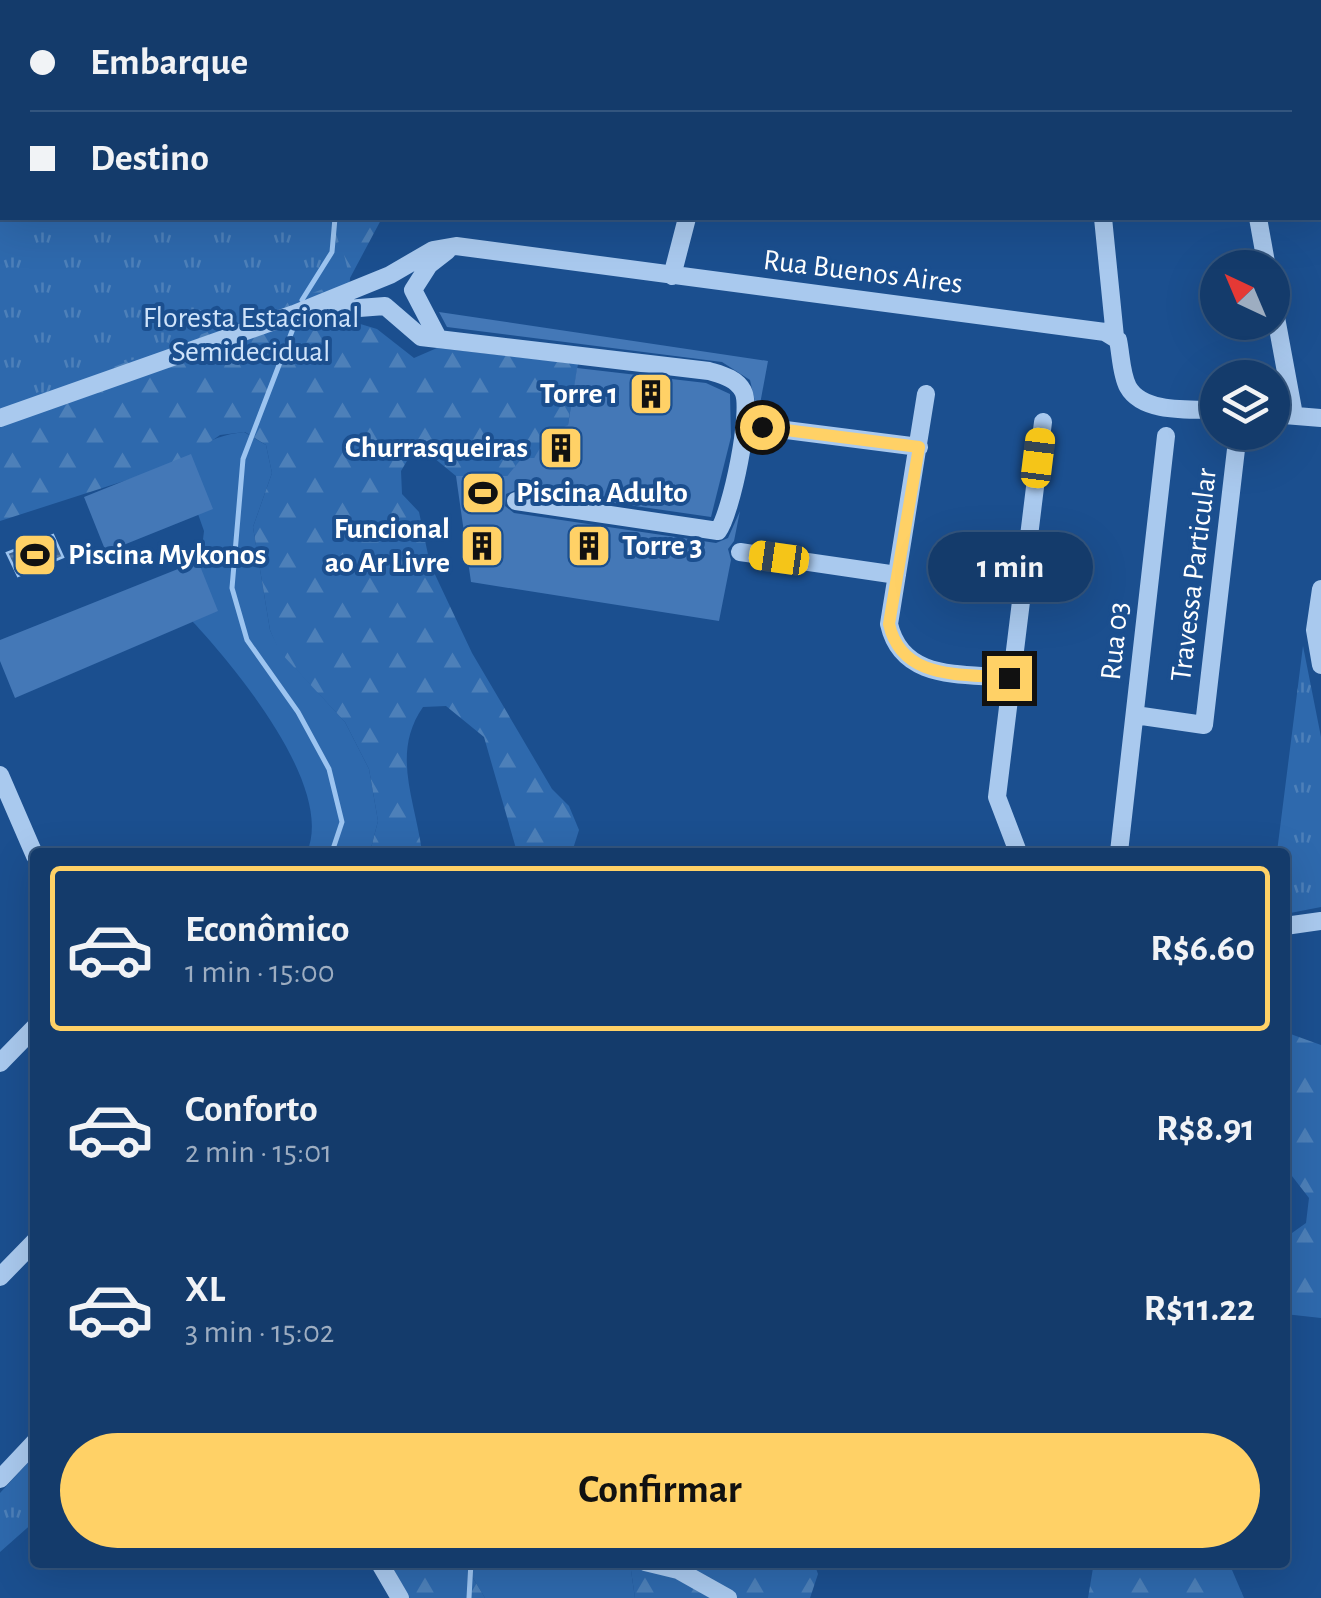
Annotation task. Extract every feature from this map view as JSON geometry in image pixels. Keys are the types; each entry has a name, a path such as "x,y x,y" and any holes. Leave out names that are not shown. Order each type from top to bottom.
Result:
{"street":[{"path":"672,276 686,220"},
{"path":"1102,220 1115,337 1127,386 1154,405 1200,409"},
{"path":"1258,220 1264,250"},
{"name":"Rua Buenos Aires","path":"294,314 385,306 396,310 406,306 430,265 456,246"},
{"name":"Rua Buenos Aires","path":"0,418 294,314 390,276 433,250 456,246 921,306 1115,337"},
{"path":"438,338 406,278 390,276 378,292 385,306 406,328 421,336 709,372 730,377 744,392 748,415 718,532 516,501"},
{"path":"1280,340 1294,415"},
{"path":"926,394 889,624 894,644 918,668 1009,678"},
{"path":"1290,415 1321,418"},
{"path":"1016,848 997,797 1043,422"},
{"path":"762,427 919,447"},
{"name":"Rua 03","path":"1119,848 1166,436"},
{"name":"Travessa Particular","path":"1135,715 1204,725 1236,450"},
{"path":"740,552 897,575"},
{"path":"1321,589 1314,630 1321,666"},
{"path":"0,775 32,848"},
{"path":"1290,925 1321,921"},
{"path":"0,1063 30,1032"},
{"path":"0,1277 30,1247"},
{"path":"0,1480 30,1447"},
{"path":"382,1568 400,1598"},
{"path":"670,1568 728,1598"}],"green space":[{"path":"0,220 335,220 350,279 0,409"},
{"name":"Floresta Estacional Semidecidual","path":"236,220 381,220 350,278 347,320 377,329 414,358 437,348 578,364 568,425 534,458 522,459 507,476 456,476 417,444 401,471 402,494 419,512 430,564 472,653 552,789 569,806 579,830 573,848 516,848 484,737 446,706 423,707 408,742 408,777 421,848 371,848 378,821 369,769 345,722 279,651 270,630 253,527 272,473 266,445 245,432 220,435 180,463 0,521 0,331"},
{"path":"244,432 266,445 272,473 253,527 270,630 280,651 345,722 369,769 378,821 371,848 308,848 312,825 307,795 294,763 255,697 193,622 204,531 180,463 225,435"},
{"path":"1303,646 1321,737 1321,907 1290,913 1290,848 1278,848"},
{"path":"1290,1034 1321,1045 1321,1318 1290,1315 1290,1234 1306,1223 1309,1198 1290,1173"},
{"path":"30,1460 30,1525 0,1552 0,1493"},
{"path":"393,1568 467,1568 485,1598 408,1598"},
{"path":"467,1568 631,1568 635,1598 485,1598"},
{"path":"631,1568 816,1568 818,1574 810,1598 635,1598"},
{"path":"1093,1568 1231,1568 1244,1598 1088,1598"}],"shaded area":[{"name":"Piscina Mykonos","path":"53,535 63,557 18,576 7,553"}],"building":[{"path":"439,312 768,361 758,415 750,380 722,362 447,327"},
{"path":"577,368 706,383 730,394 731,437 711,517 518,489 506,494 505,506 514,513 716,543 728,538 740,511 734,541 728,549 731,560 719,621 471,582 456,476 507,476 522,458 534,458 548,435 568,425"},
{"path":"191,454 213,509 106,552 84,497"},
{"path":"198,561 218,611 15,698 0,661 0,640"}],"waterway":[{"path":"302,300 332,252 335,220"},
{"path":"294,326 243,459 232,588 247,640 298,712 329,769 342,822 333,848"},
{"path":"469,1598 471,1568"}],"place":[{"name":"Torre 1","path":"651,394"},
{"name":"Churrasqueiras","path":"561,448"},
{"name":"Piscina Adulto","path":"483,493"},
{"name":"Funcional ao Ar Livre","path":"482,546"},
{"name":"Torre 3","path":"589,546"},
{"name":"Piscina Mykonos","path":"35,555"}],"route":[{"path":"762,427 919,447 889,624 894,644 918,668 1009,678"}]}
